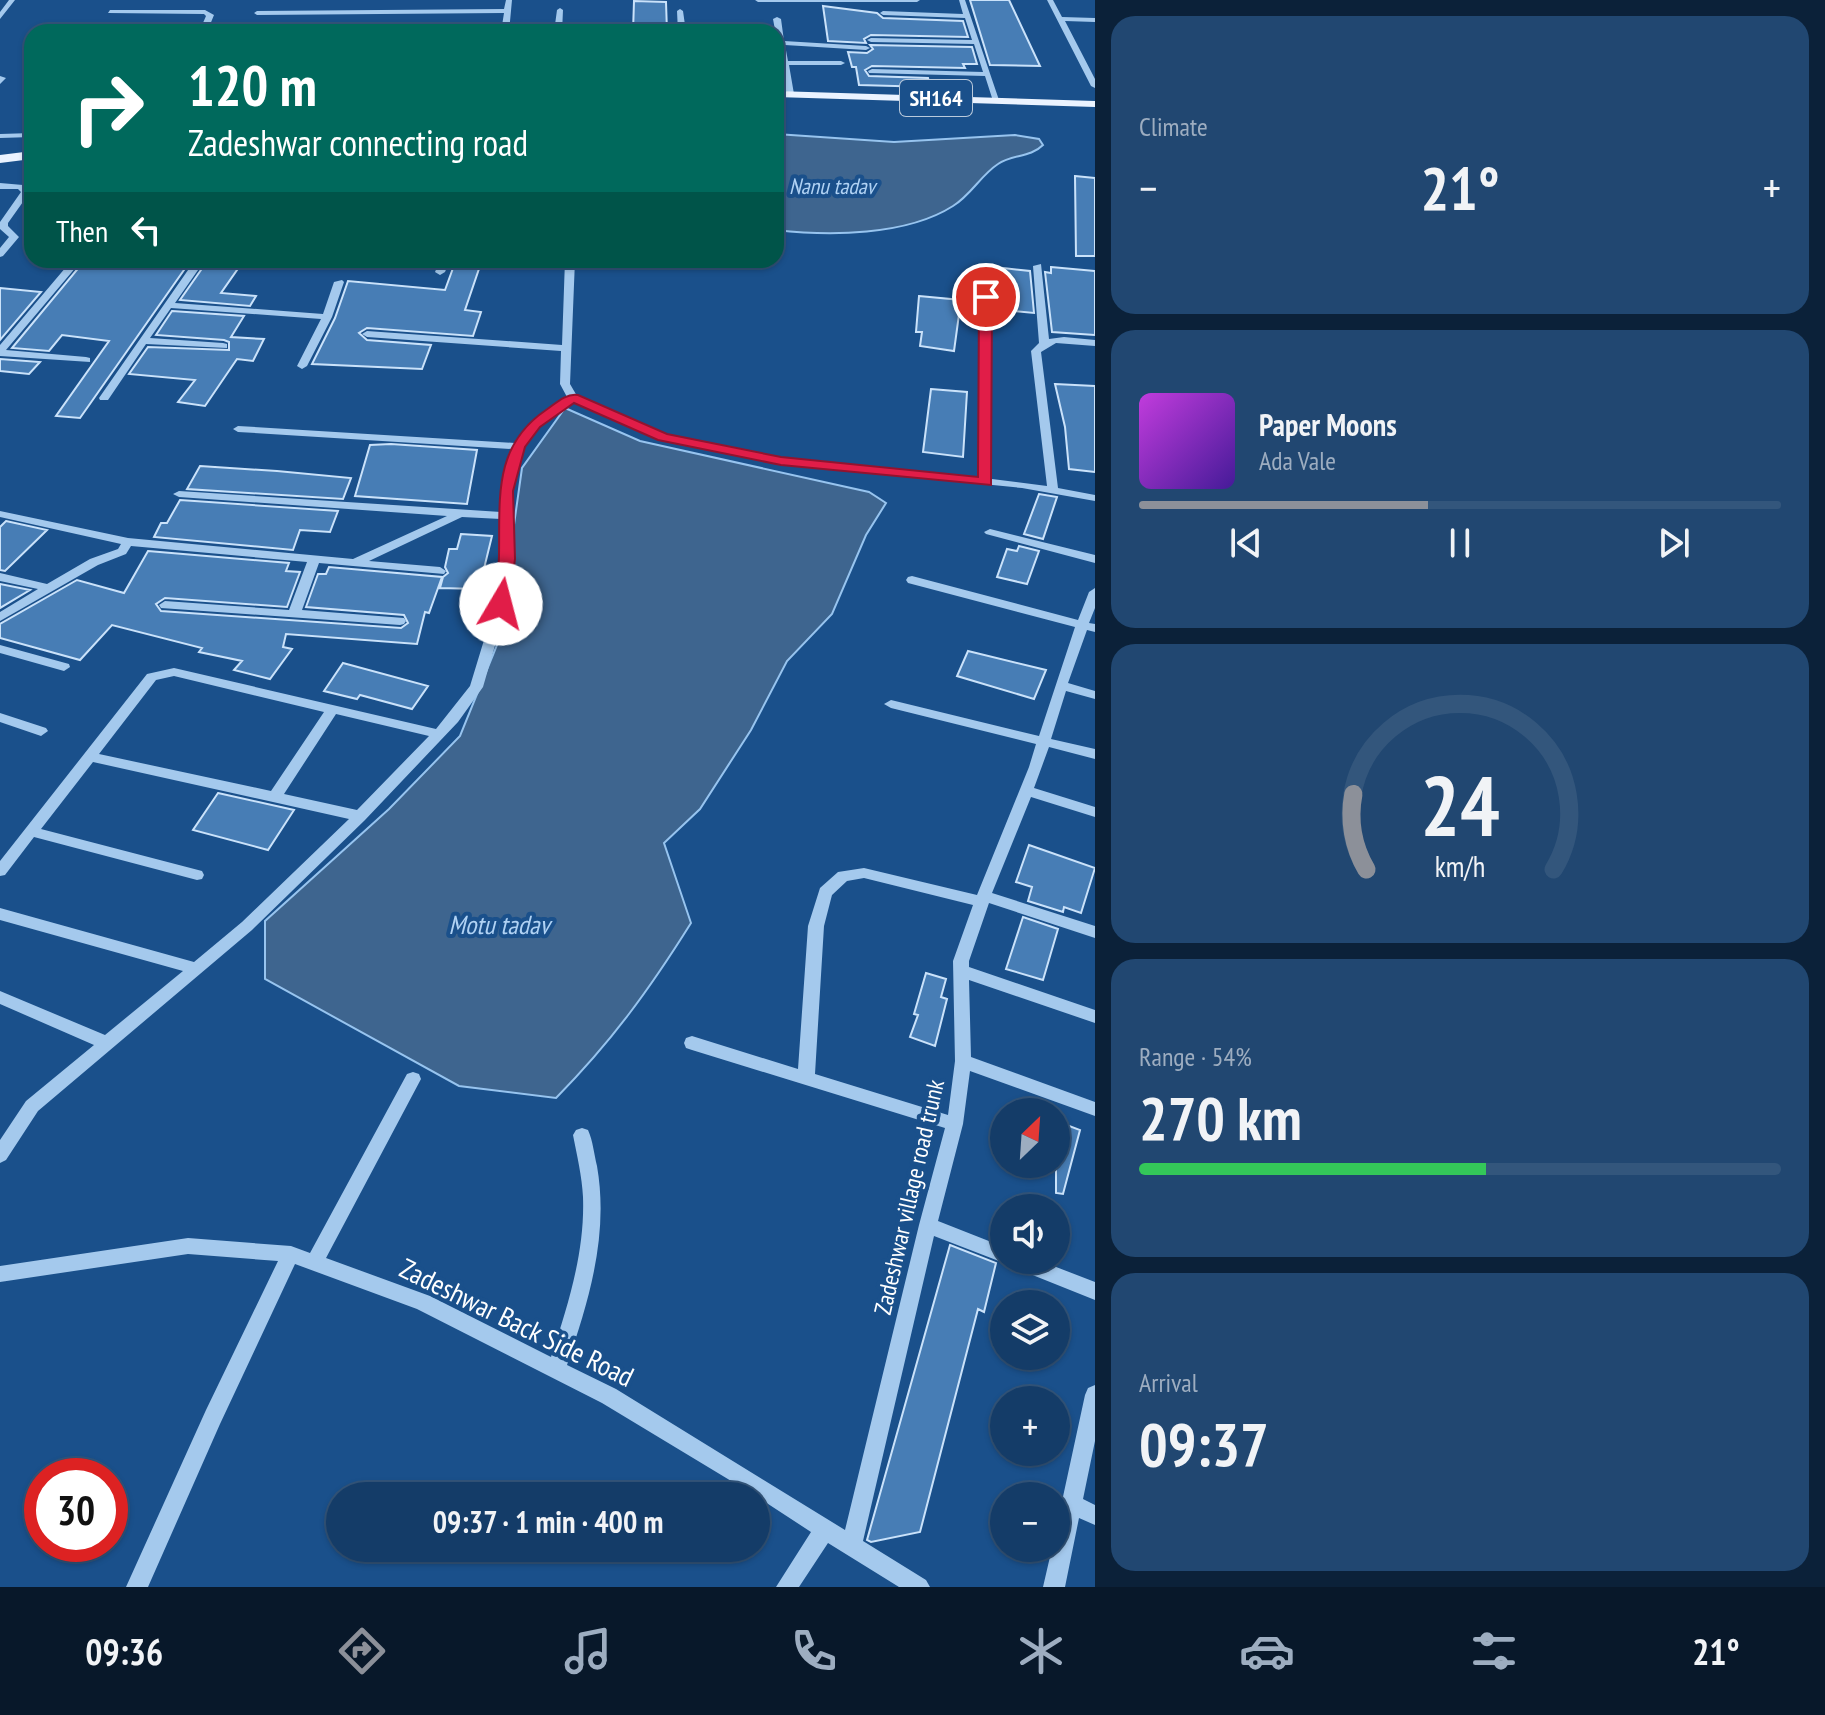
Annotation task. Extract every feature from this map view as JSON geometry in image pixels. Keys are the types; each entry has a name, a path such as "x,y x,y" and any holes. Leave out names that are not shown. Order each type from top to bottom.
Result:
{"main road":[{"name":"SH164","path":"784,94 1095,104"},
{"name":"SH164","path":"784,103 1095,113"},
{"path":"0,159 24,156"},
{"path":"0,169 24,165"}],"street":[{"path":"0,17 12,0"},
{"path":"506,24 509,0"},
{"path":"758,0 917,0"},
{"path":"962,0 997,101"},
{"path":"1050,0 1095,86"},
{"path":"559,24 560,10"},
{"path":"257,13 508,11"},
{"path":"680,11 681,24"},
{"path":"110,12 209,13 206,24"},
{"path":"883,13 968,16"},
{"path":"911,14 918,41"},
{"path":"777,19 778,24"},
{"path":"1059,19 1095,20"},
{"path":"871,40 977,42"},
{"path":"784,43 866,48"},
{"path":"790,94 784,63 841,63"},
{"path":"1084,67 1095,67"},
{"path":"872,71 988,74"},
{"path":"0,136 24,135"},
{"path":"0,186 20,187 24,190"},
{"path":"0,254 14,237 3,227 4,223 24,195"},
{"path":"1038,266 1044,343"},
{"path":"0,352 70,268"},
{"path":"104,398 194,268"},
{"path":"440,272 442,268"},
{"path":"570,268 565,384 573,398 663,437 781,461 986,482 1095,498"},
{"path":"302,366 327,317 339,282"},
{"path":"986,297 986,482"},
{"path":"168,305 327,317"},
{"path":"367,334 568,348"},
{"path":"1053,491 1036,351 1044,343 1065,340 1095,343"},
{"path":"143,341 223,346"},
{"path":"0,352 86,360"},
{"path":"0,1155 32,1106 247,926 439,734 476,687 501,604 505,574 506,491 518,446 535,424 573,398"},
{"path":"238,429 518,446"},
{"path":"179,494 505,516"},
{"path":"353,564 461,513"},
{"path":"0,514 128,542 440,571"},
{"path":"990,532 1095,559"},
{"path":"0,617 94,562 122,551 128,542"},
{"path":"294,614 314,560"},
{"path":"0,577 48,588"},
{"path":"912,580 1088,627"},
{"name":"Zadeshwar village road trunk","path":"852,1543 955,1124 963,1061 961,961 1027,791 1061,685 1088,627 1095,592"},
{"path":"165,605 400,621"},
{"path":"0,649 64,667"},
{"path":"0,871 152,677 162,673 174,672 439,734"},
{"path":"1061,685 1095,695"},
{"path":"891,704 1045,739 1095,754"},
{"path":"275,797 333,709"},
{"path":"0,717 41,731"},
{"path":"89,756 360,816"},
{"path":"1027,791 1095,812"},
{"path":"30,831 197,875"},
{"path":"806,1078 816,926 825,892 843,876 864,873 983,899 1095,932"},
{"path":"0,914 198,969"},
{"path":"961,971 1095,1017"},
{"path":"0,997 108,1044"},
{"path":"692,1043 955,1124"},
{"path":"963,1061 1095,1109"},
{"path":"314,1263 413,1079"},
{"path":"556,1369 584,1285 591,1241 592,1197 582,1135"},
{"path":"928,1225 990,1249"},
{"name":"Zadeshwar Back Side Road","path":"0,1274 188,1246 291,1254 423,1302 609,1396 852,1543 906,1583"},
{"path":"137,1587 291,1254"},
{"path":"1052,1274 1095,1291"},
{"path":"1054,1587 1095,1397"},
{"path":"1072,1505 1095,1515"},
{"path":"787,1587 826,1528"}],"water":[{"name":"Nanu tadav","path":"784,135 894,142 1015,135 1039,139 1043,145 998,164 953,206 934,216 867,232 784,231"},
{"name":"Motu tadav","path":"565,408 640,441 869,492 886,503 866,535 832,614 787,661 751,730 700,809 664,843 691,923 629,1014 556,1098 459,1086 265,979 265,921 389,809 460,736 497,645 522,468"}],"building":[{"path":"970,0 1009,0 1040,66 990,65"},
{"path":"634,1 666,2 667,24 633,24"},
{"path":"823,6 877,13 883,18 963,21 968,37 871,35 864,39 866,43 828,41"},
{"path":"870,45 972,47 977,64 963,64 965,68 872,66 865,70 869,76 928,78 930,87 859,85 856,67 852,67 848,52 867,53 873,49"},
{"path":"1075,176 1095,178 1095,256 1076,256"},
{"path":"986,266 1030,271 1034,313 992,309 992,295 986,293"},
{"path":"1051,267 1095,271 1095,335 1052,332 1045,272 1051,273"},
{"path":"78,268 185,268 80,418 56,416 109,341 62,335 49,351 12,348"},
{"path":"202,268 238,268 221,293 256,296 250,306 180,300"},
{"path":"453,268 479,268 465,310 481,312 473,336 367,328 359,333 367,340 431,345 422,369 312,364 335,318 348,281 445,290"},
{"path":"0,288 41,292 0,340"},
{"path":"919,296 961,300 954,351 920,346 922,332 916,332"},
{"path":"172,311 244,316 231,337 264,339 253,361 237,359 205,406 178,402 195,380 129,374 148,347 229,350 229,342 224,340 156,335"},
{"path":"0,359 40,362 29,374 0,371"},
{"path":"1055,384 1095,386 1095,472 1069,469 1065,427"},
{"path":"931,389 967,392 963,457 923,452"},
{"path":"370,445 477,450 467,504 355,496"},
{"path":"200,466 351,478 343,499 187,489"},
{"path":"1039,494 1057,497 1043,539 1024,534"},
{"path":"180,500 338,511 330,532 300,530 293,550 154,537 161,523 167,523"},
{"path":"6,521 47,530 5,571 0,570 0,527"},
{"path":"461,534 492,536 479,589 440,588 443,577 448,573 445,567 449,549 457,549"},
{"path":"1019,546 1039,551 1027,584 997,577 1007,549 1017,551"},
{"path":"148,551 289,563 286,571 300,572 287,607 165,598 156,604 161,611 401,628 408,623 404,615 306,607 318,574 326,574 329,567 442,577 429,613 425,612 417,644 286,634 283,647 292,649 270,679 234,670 242,661 199,652 202,648 112,625 80,660 0,638 0,624 77,580 124,593"},
{"path":"0,584 30,590 0,608"},
{"path":"968,651 1046,670 1034,699 957,676"},
{"path":"343,663 428,686 412,709 360,695 357,699 324,691"},
{"path":"218,793 294,810 268,850 193,830"},
{"path":"1029,845 1095,868 1081,913 1064,907 1063,912 1028,901 1032,887 1016,882"},
{"path":"1023,917 1058,929 1043,980 1006,969"},
{"path":"926,973 946,979 941,997 947,999 935,1046 910,1037 918,1015 914,1014"},
{"path":"1070,1126 1080,1130 1070,1168"},
{"path":"1056,1178 1067,1178 1063,1194 1056,1193"},
{"path":"950,1245 990,1261 990,1274 993,1274 984,1312 978,1309 920,1532 871,1542 867,1540"}],"route":[{"path":"501,604 507,559 506,491 518,446 535,424 554,408 573,398 663,437 781,461 986,482 986,297"}]}
